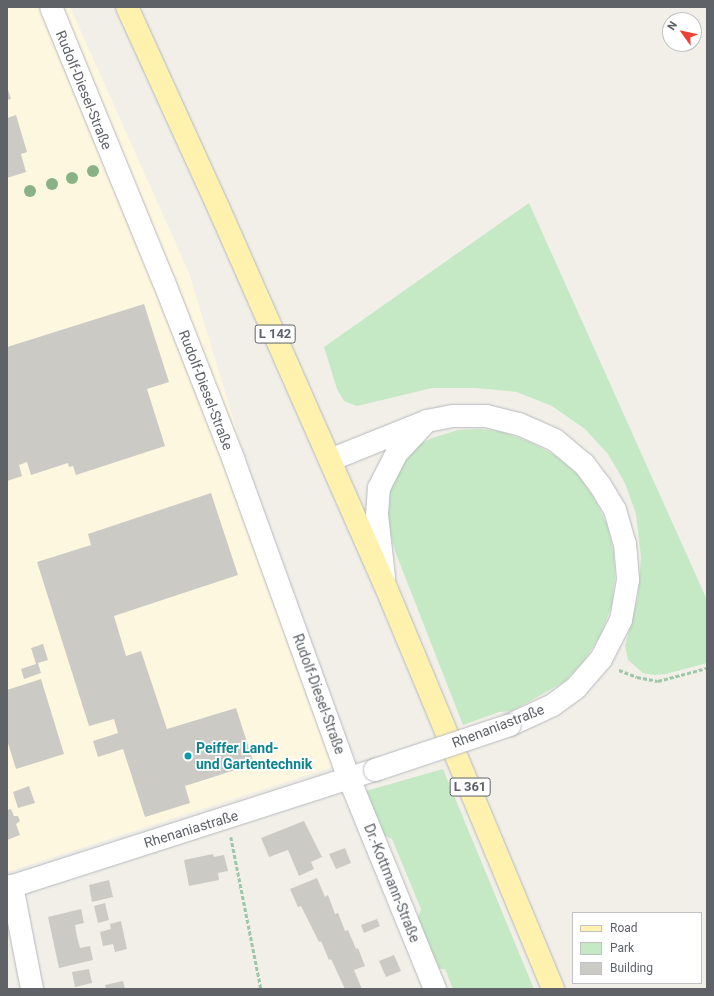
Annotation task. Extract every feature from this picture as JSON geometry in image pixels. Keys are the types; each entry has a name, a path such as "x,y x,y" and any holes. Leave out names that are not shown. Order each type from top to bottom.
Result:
{"main road":[{"name":"Rudolf-Diesel-Straße","path":"51,7 164,282 228,447 349,778"},
{"name":"L 142","path":"127,7 330,460"},
{"name":"Rhenaniastraße","path":"10,887 227,818 510,725 539,712 566,696 601,659 623,612 628,562 618,518 595,478 562,445 519,424 496,418 473,416 427,421 330,460"},
{"name":"L 361","path":"385,585 377,515 379,488 397,453 427,421"},
{"name":"L 361","path":"330,460 385,585 553,989"},
{"name":"Dr.-Kottmann-Straße","path":"349,778 435,989"},
{"path":"10,887 32,989"}],"path":[{"path":"601,659 629,674 653,680 670,679 707,668"},
{"path":"227,818 262,989"}],"shaded area":[{"path":"7,7 70,7 189,273 338,765 7,872"}],"green space":[{"path":"529,203 707,600 707,663 666,674 654,675 643,673 628,660 625,646 638,597 641,557 636,514 625,483 608,454 585,429 552,406 517,392 476,388 432,388 357,406 344,401 337,389 324,347"},
{"path":"481,429 503,432 532,443 556,456 577,474 593,496 607,524 614,553 615,577 612,605 601,634 584,661 564,682 512,711 499,712 463,725 395,551 385,514 386,493 413,448 432,438 458,430"},
{"path":"443,769 534,989 453,989 445,969 435,969 417,920 421,909 392,839 381,834 366,791"}],"building":[{"path":"7,87 11,99 7,100"},
{"path":"16,115 27,152 21,154 26,172 7,178 7,118"},
{"path":"144,304 169,382 147,389 165,446 76,475 73,466 69,467 68,463 31,475 27,462 19,465 22,476 7,481 7,347"},
{"path":"211,493 238,575 114,616 126,656 141,651 167,729 236,708 254,764 185,786 190,803 145,817 123,749 98,757 93,741 118,733 114,719 89,726 37,562 91,545 88,534"},
{"path":"43,644 48,660 38,663 41,673 24,679 21,669 36,664 31,648"},
{"path":"41,679 64,754 16,769 7,740 7,690"},
{"path":"29,786 35,803 18,808 13,792"},
{"path":"11,809 14,816 18,816 20,821 16,824 20,835 7,840 7,810"},
{"path":"304,821 322,857 311,862 314,869 299,876 288,850 269,857 261,838"},
{"path":"345,848 351,863 336,869 329,854"},
{"path":"213,854 214,857 224,855 228,871 218,873 219,880 189,886 184,860"},
{"path":"317,878 325,897 328,895 335,914 338,913 345,931 348,930 356,949 358,948 365,966 354,970 362,989 345,989 331,959 329,960 321,941 319,942 301,906 298,907 290,889"},
{"path":"109,880 113,897 92,902 89,885"},
{"path":"105,903 109,920 98,923 94,906"},
{"path":"81,909 84,923 75,925 77,937 80,948 90,946 93,960 59,968 48,917"},
{"path":"377,919 380,926 364,933 361,925"},
{"path":"121,921 127,949 115,952 113,944 103,946 100,932 111,929 110,924"},
{"path":"394,955 401,971 386,977 379,961"},
{"path":"89,969 92,983 75,987 72,972"},
{"path":"123,981 125,989 106,989 105,985"}],"place":[{"name":"Peiffer Land- und Gartentechnik","path":"188,756"}]}
